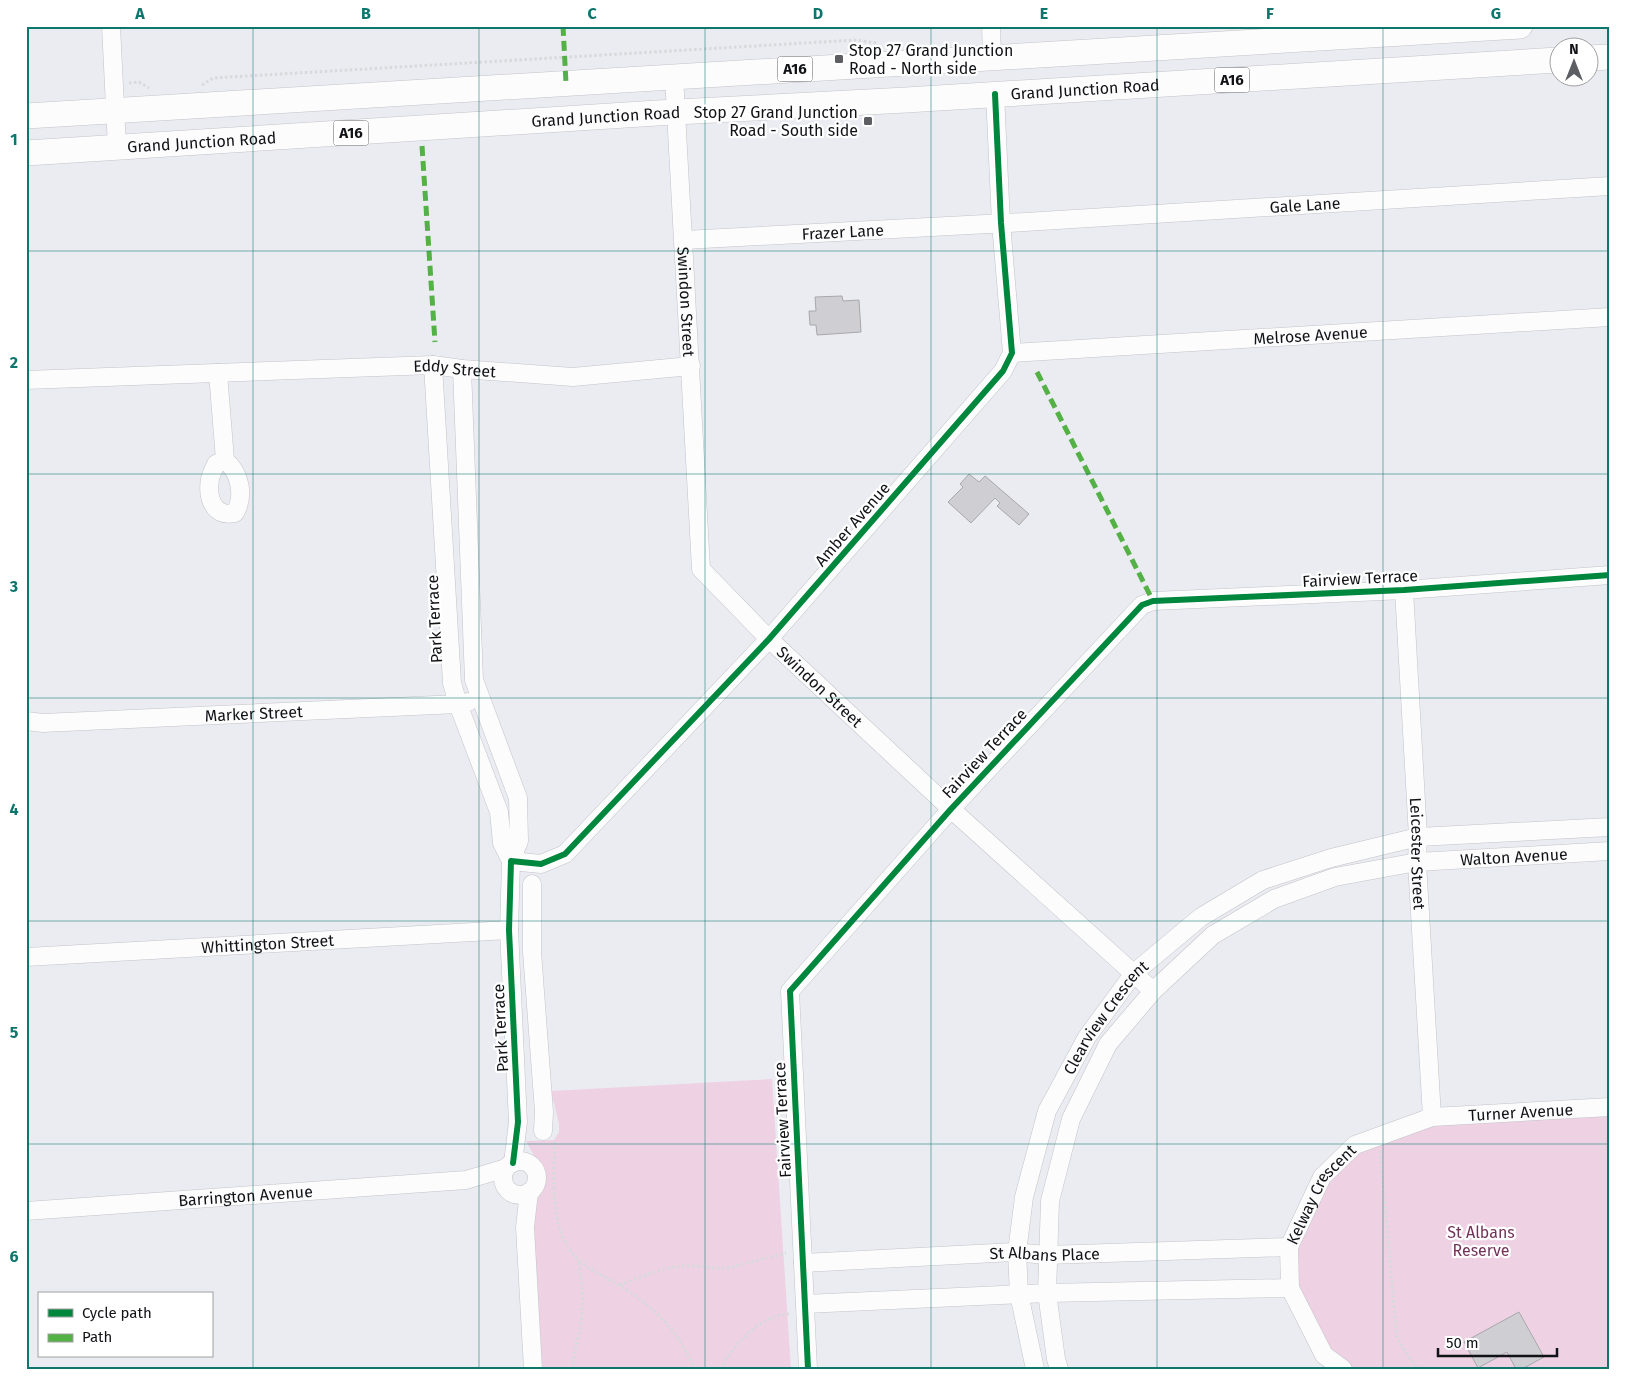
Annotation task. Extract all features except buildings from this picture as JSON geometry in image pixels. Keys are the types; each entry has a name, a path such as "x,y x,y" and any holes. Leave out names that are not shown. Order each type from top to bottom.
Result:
{"highway":[{"name":"A16","path":"26,116 1400,30 1520,26"},
{"name":"Grand Junction Road","path":"1400,30 1402,51 1406,57 1415,59 1530,53 1548,60"},
{"name":"Grand Junction Road","path":"26,153 677,112 1548,61"}],"street":[{"path":"111,26 117,147"},
{"path":"991,26 992,57"},
{"name":"Swindon Street","path":"674,76 701,569 769,639 950,809 1153,991"},
{"path":"996,94 1001,223 1012,353"},
{"name":"Gale Lane","path":"1001,223 1610,186"},
{"name":"Frazer Lane","path":"684,240 1001,223"},
{"name":"Melrose Avenue","path":"1012,353 1610,317"},
{"name":"Amber Avenue","path":"511,861 541,864 565,854 769,639 1004,371 1012,353"},
{"name":"Eddy Street","path":"26,380 433,365 462,369 573,377 691,366"},
{"name":"Park Terrace","path":"433,365 452,683 458,704 499,812 502,843 511,861"},
{"name":"Park Terrace","path":"462,369 474,680 518,798 519,841 511,861 509,930 518,1122 515,1165"},
{"path":"218,373 225,460"},
{"name":"Fairview Terrace","path":"808,1369 790,991 950,809 1142,605 1152,601 1404,590 1610,575"},
{"name":"Leicester Street","path":"1404,590 1432,1117"},
{"name":"Marker Street","path":"26,721 43,722 458,704 480,699"},
{"name":"Walton Avenue","path":"1418,837 1610,827"},
{"name":"Clearview Crescent","path":"1035,1369 1020,1294 1017,1252 1024,1197 1047,1111 1087,1036 1134,973 1201,917 1263,880 1331,858 1418,837"},
{"name":"Walton Avenue","path":"1418,862 1610,851"},
{"name":"Clearview Crescent","path":"1059,1369 1047,1293 1050,1201 1071,1120 1108,1044 1153,991 1213,935 1274,899 1335,877 1418,862"},
{"path":"532,884 532,952 544,1112 543,1131"},
{"name":"Whittington Street","path":"26,957 509,930"},
{"name":"Park Terrace","path":"513,1025 537,1024"},
{"name":"Turner Avenue","path":"1432,1117 1610,1107"},
{"name":"Kelway Crescent","path":"1343,1369 1324,1355 1290,1288 1289,1247 1322,1177 1355,1145 1432,1117"},
{"path":"517,1192 536,1183 537,1177 532,1166 515,1165 504,1174 503,1181 517,1192 525,1227 533,1369"},
{"name":"Barrington Avenue","path":"26,1211 466,1180 515,1165"},
{"name":"Barrington Avenue","path":"466,1180 517,1192"},
{"name":"St Albans Place","path":"802,1256 1017,1252 1047,1255 1289,1247"},
{"path":"805,1308 1020,1294 1290,1288"}],"path":[{"path":"198,87 213,78 856,40 884,44"},
{"path":"114,84 139,82 156,89"},
{"path":"543,1131 555,1130 554,1190 557,1215 564,1239 572,1253 578,1260 650,1307 666,1323 696,1369"},
{"path":"1378,1136 1397,1338 1417,1369"},
{"path":"620,1286 668,1267 702,1266 728,1268 802,1256"},
{"path":"573,1369 583,1301 578,1260"},
{"path":"720,1369 744,1338 757,1326 769,1319 805,1308"}],"green space":[{"path":"772,1079 791,1369 539,1369 530,1220 533,1199 540,1184 542,1173 526,1141 554,1140 559,1132 559,1124 551,1091"},
{"name":"St Albans Reserve","path":"1610,1107 1610,1369 1343,1369 1303,1315 1289,1247 1322,1177 1355,1145 1432,1117"}],"marked path":[{"path":"563,26 566,83"},
{"path":"422,146 435,342"},
{"path":"1037,372 1153,601"}],"cycle path":[{"path":"513,1163 518,1122 509,930 511,861 541,864 565,854 769,639 1003,371 1012,353 1001,223 995,94"},
{"path":"808,1369 790,991 951,809 1142,605 1153,601 1404,590 1610,575"}],"place":[{"name":"Stop 27 Grand Junction Road - North side","path":"839,59"},
{"name":"Stop 27 Grand Junction Road - South side","path":"868,121"}]}
